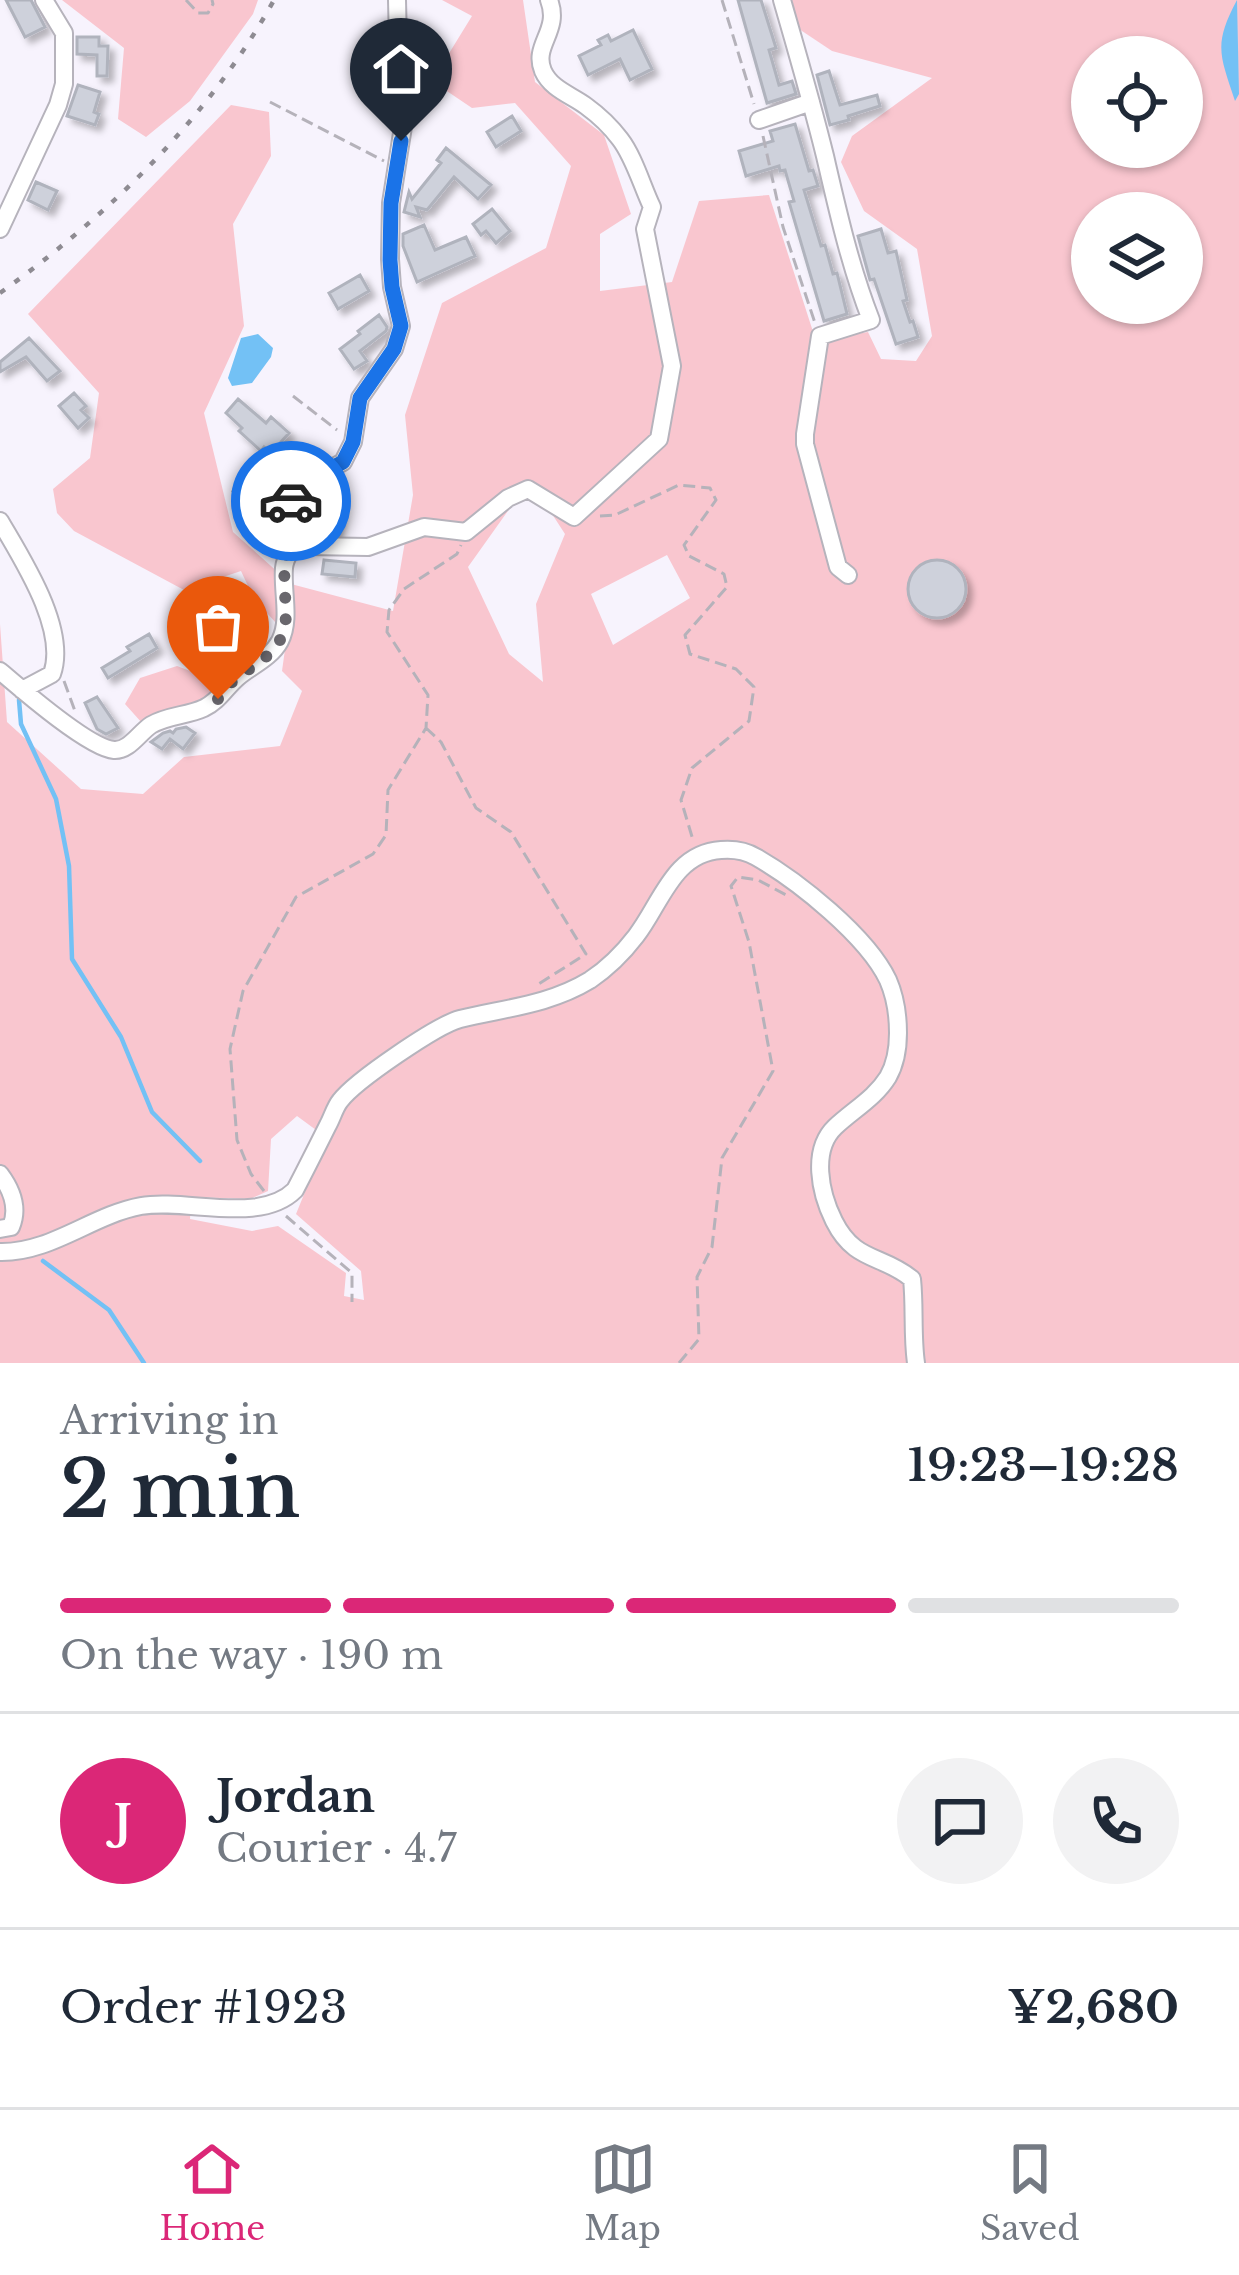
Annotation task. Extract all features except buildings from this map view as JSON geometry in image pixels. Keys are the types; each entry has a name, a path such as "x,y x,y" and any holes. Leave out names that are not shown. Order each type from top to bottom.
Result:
{"street":[{"path":"0,229 64,84 64,33 44,0"},
{"path":"0,671 85,737 106,748 123,749 166,717 202,710 218,699 280,640 286,618 284,566 294,542 291,502 295,488 343,462 353,442 360,398 394,349 401,326 390,260 391,203 405,114 397,0"},
{"path":"294,542 368,547 424,526 466,532 508,498 529,490 574,517 659,440 672,366 645,229 652,207 621,140 590,108 550,83 540,66 540,49 553,24 549,0"},
{"path":"782,0 840,228 872,320 820,336 805,444 838,567 848,575"},
{"path":"759,120 811,102"},
{"path":"0,176 20,186"},
{"path":"0,521 33,579 54,638 52,674 22,690"},
{"path":"0,1252 42,1246 142,1206 240,1208 284,1201 295,1190 340,1101 355,1087 442,1025 525,1007 573,988 614,962 638,934 675,873 698,855 734,850 752,854 805,891 866,945 889,982 898,1018 898,1053 889,1076 875,1093 830,1131 820,1154 821,1180 834,1220 852,1247 911,1279 916,1363"},
{"path":"0,1174 10,1188 8,1225"}],"path":[{"path":"186,0 198,14 208,13 212,0"},
{"path":"722,0 759,120 783,227 820,336"},
{"path":"270,102 397,168"},
{"path":"293,396 353,442"},
{"path":"574,517 615,515 679,485 710,488 716,500 684,545 689,556 724,574 727,587 685,635 690,653 736,669 754,687 749,721 692,768 681,800 698,855"},
{"path":"352,1301 352,1273 274,1205 251,1174 237,1140 230,1049 243,991 296,897 373,854 386,835 388,790 426,728 428,695 387,632 389,610 404,589 458,554 466,532"},
{"path":"63,679 85,737"},
{"path":"426,728 441,742 476,808 511,832 586,954 536,985 525,1007"},
{"path":"679,1363 699,1339 698,1276 712,1247 722,1158 773,1071 749,941 731,886 738,877 758,880 782,896 805,891"}],"shaded area":[{"path":"62,0 258,0 253,14 190,101 146,137 118,119 124,48"},
{"path":"442,0 523,0 535,82 604,135 631,214 600,234 600,291 672,282 699,201 769,195 816,341 868,332 881,359 916,361 932,336 917,249 864,211 841,162 852,136 932,78 832,51 799,29 792,0 1239,0 1239,1363 0,1363 0,624 7,722 81,789 143,794 184,757 280,746 302,691 282,671 287,635 256,601 235,616 250,660 222,677 207,699 142,723 125,704 140,678 177,666 206,677 219,658 204,643 215,601 248,586 241,571 184,590 74,531 57,513 53,489 90,458 99,393 28,314 231,105 269,112 271,156 233,224 244,326 204,413 233,532 291,584 393,611 413,495 405,415 442,303 546,248 571,166 515,103 472,108 432,81 472,16","holes":["530,480 565,534 536,604 543,682 509,654 468,567","667,555 690,598 613,645 591,594","297,1116 327,1138 296,1214 361,1271 364,1300 344,1296 346,1273 278,1226 252,1231 190,1219 192,1197 250,1199 268,1191 271,1139"]}],"water":[{"path":"1237,0 1239,94 1235,101 1221,50 1224,28"},
{"path":"258,334 273,348 271,357 252,383 232,386 228,378 241,338"}],"waterway":[{"path":"19,700 21,724 56,799 69,866 72,959 121,1037 152,1112 200,1161"},
{"path":"43,1261 109,1310 144,1363"}],"railway":[{"path":"0,293 80,231 154,162 219,85 274,0"}],"way so far":[{"path":"218,699 280,640 286,618 284,566 294,542 291,501"}],"route":[{"path":"291,501 295,488 343,462 353,442 360,398 394,349 401,326 392,287 391,203 401,141"}]}
